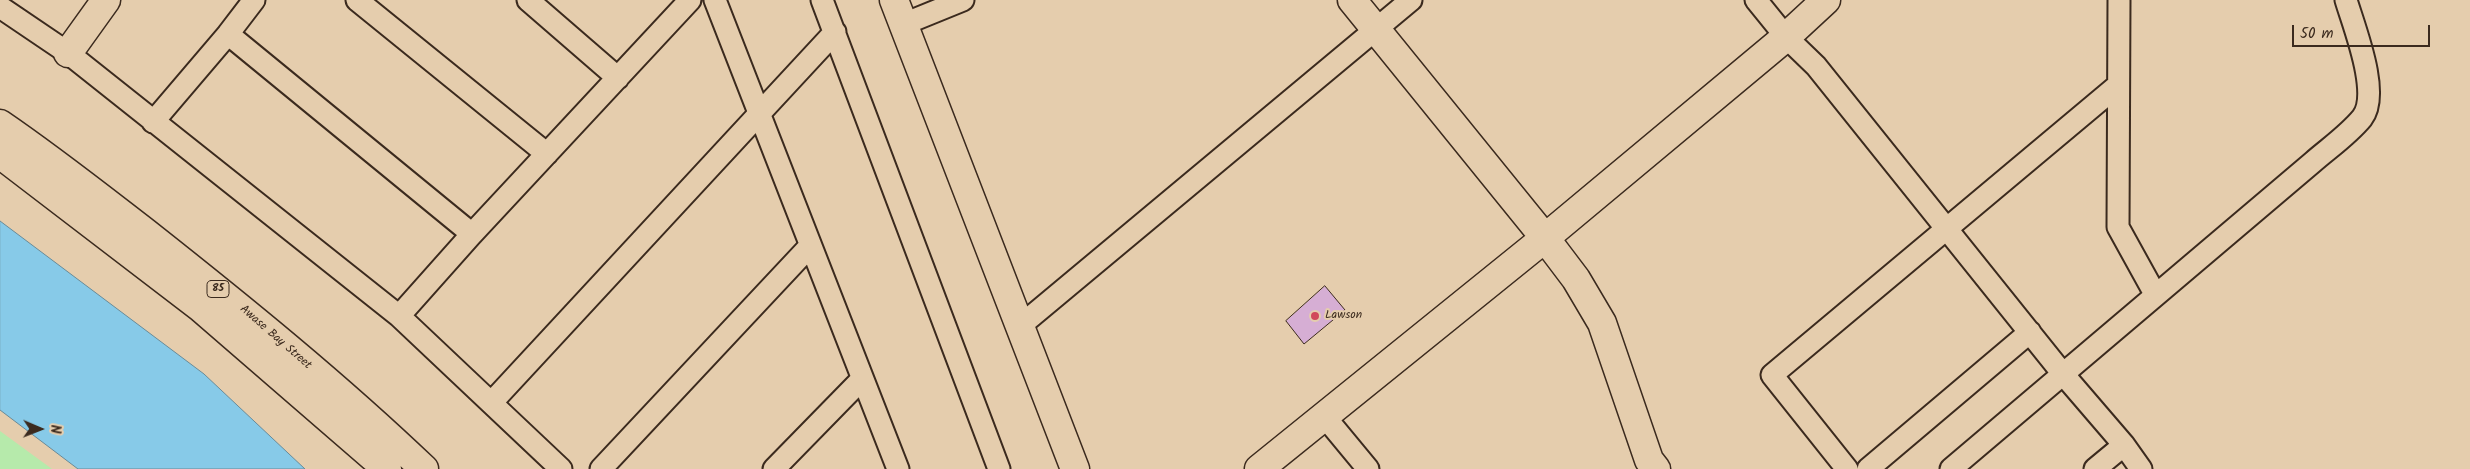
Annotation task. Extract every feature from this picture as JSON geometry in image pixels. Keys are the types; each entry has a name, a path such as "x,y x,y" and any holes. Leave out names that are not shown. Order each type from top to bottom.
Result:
{"street":[{"path":"68,53 106,0"},
{"path":"153,122 228,34 254,0"},
{"path":"357,0 547,154"},
{"path":"528,0 618,78"},
{"path":"399,316 472,234 690,0"},
{"path":"715,0 898,469"},
{"path":"822,0 1000,469"},
{"path":"963,0 899,12 1075,469"},
{"path":"1352,0 1576,279 1602,323 1649,460 1656,469"},
{"path":"1020,326 1411,0"},
{"path":"1756,0 1786,36 1816,66 2064,374 2124,445 2141,469"},
{"path":"1260,469 1545,238 1786,36 1826,0"},
{"path":"2119,0 2117,86 2118,227 2155,294"},
{"path":"1952,469 2155,294 2313,162 2363,117 2369,98 2369,82 2346,0"},
{"path":"0,7 68,53 399,316 561,469"},
{"path":"492,402 834,32"},
{"path":"228,34 472,234"},
{"path":"1847,469 1772,375 2117,86"},
{"name":"Awase Bay Street","path":"0,124 40,152 218,289 392,438 424,469"},
{"name":"Awase Bay Street","path":"0,154 201,308 387,469"},
{"path":"601,469 810,246"},
{"path":"1868,469 2030,332"},
{"path":"774,469 862,379"},
{"path":"1324,417 1368,469"},
{"path":"2095,469 2124,445"}],"green space":[{"path":"0,431 52,469 0,469"}],"water":[{"path":"0,221 204,374 305,469 78,469 0,410"}],"building":[{"name":"Lawson","path":"1325,286 1345,310 1304,344 1286,321"}],"place":[{"name":"Lawson","path":"1315,316"}]}
